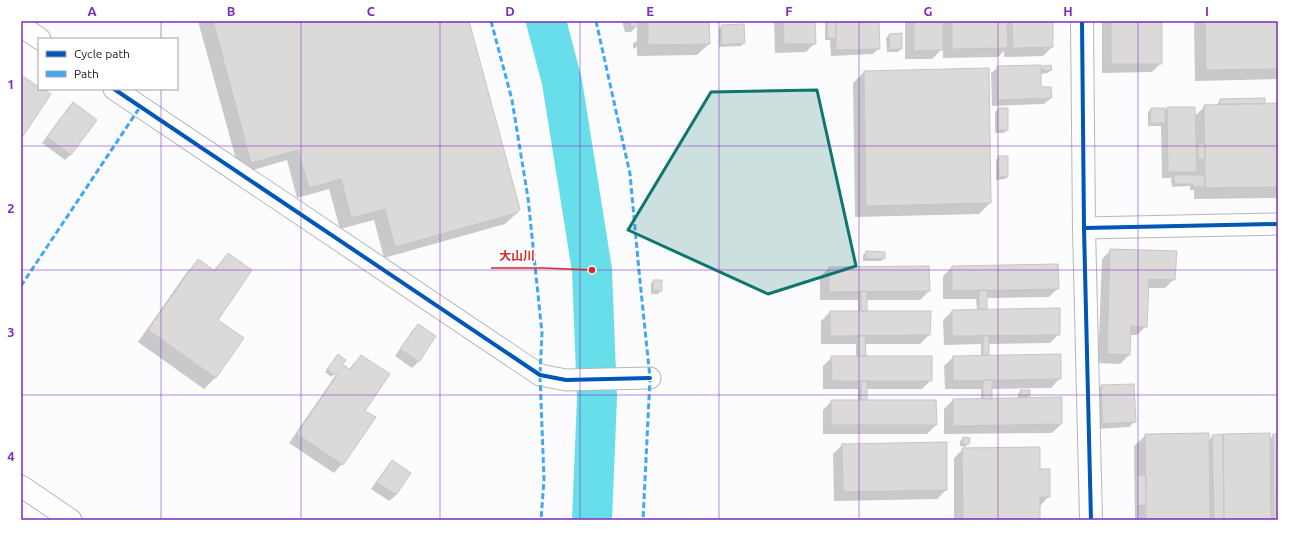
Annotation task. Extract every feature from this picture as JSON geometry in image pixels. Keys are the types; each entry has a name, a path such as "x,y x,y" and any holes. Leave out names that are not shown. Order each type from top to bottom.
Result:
{"street":[{"path":"1082,21 1084,228 1091,520"},
{"path":"21,26 39,38"},
{"path":"115,90 540,375 566,380 650,378"},
{"path":"1084,228 1278,224"},
{"path":"21,486 71,520"}],"highlighted area":[{"path":"817,90 856,266 768,294 628,230 711,92"}],"building":[{"path":"213,21 469,21 520,209 517,213 395,247 385,209 351,218 341,179 309,188 298,150 251,163"},
{"path":"630,21 638,21 639,26 631,27"},
{"path":"648,21 709,21 710,44 648,45"},
{"path":"783,21 815,21 816,44 784,44"},
{"path":"827,21 836,21 836,38 828,38"},
{"path":"836,21 879,21 880,49 836,50"},
{"path":"914,21 943,21 943,50 914,51"},
{"path":"952,21 1007,21 1008,48 952,49"},
{"path":"1012,21 1053,21 1053,47 1013,48"},
{"path":"1111,21 1162,21 1162,64 1111,64"},
{"path":"1205,21 1278,21 1278,69 1206,70"},
{"path":"744,24 745,43 722,45 721,25"},
{"path":"902,33 902,49 890,50 889,34"},
{"path":"1041,65 1041,87 1051,87 1052,98 998,100 997,66"},
{"path":"1051,65 1052,70 1043,71 1042,66"},
{"path":"989,68 991,203 866,206 864,71"},
{"path":"21,75 38,86 38,90 45,90 51,94 21,139"},
{"path":"1265,98 1265,104 1220,104 1220,99"},
{"path":"73,102 97,120 71,155 47,137"},
{"path":"1278,103 1278,187 1205,188 1204,105"},
{"path":"1167,107 1195,107 1197,172 1168,172"},
{"path":"998,108 1008,108 1008,130 998,130"},
{"path":"1151,108 1165,108 1165,123 1150,123"},
{"path":"1198,144 1205,144 1205,159 1198,159"},
{"path":"998,156 1008,156 1008,177 999,177"},
{"path":"1174,175 1205,175 1205,187 1193,187 1193,184 1174,184"},
{"path":"1110,249 1177,251 1175,280 1149,279 1147,327 1131,326 1130,355 1107,354"},
{"path":"866,251 885,252 885,259 865,258"},
{"path":"228,253 252,270 218,320 244,338 216,378 148,330 198,259 215,271"},
{"path":"1058,264 1059,289 952,291 952,266"},
{"path":"929,266 930,291 829,292 829,267"},
{"path":"653,280 662,280 662,291 653,291"},
{"path":"979,290 987,290 987,309 979,309"},
{"path":"861,291 867,291 867,311 861,311"},
{"path":"1060,308 1060,335 952,336 952,310"},
{"path":"830,311 931,311 930,335 830,336"},
{"path":"418,324 436,336 419,362 400,349"},
{"path":"858,336 865,336 866,356 859,356"},
{"path":"983,336 989,336 989,355 983,355"},
{"path":"338,354 346,360 335,375 327,369"},
{"path":"1061,354 1061,379 953,381 953,356"},
{"path":"361,355 390,374 365,411 376,417 343,465 297,434 344,365 350,370"},
{"path":"831,356 932,356 932,381 832,381"},
{"path":"983,380 992,380 992,399 983,399"},
{"path":"861,381 867,381 867,400 861,400"},
{"path":"1134,384 1136,422 1103,424 1101,385"},
{"path":"1020,390 1030,390 1030,396 1020,396"},
{"path":"1062,397 1062,424 953,426 953,399"},
{"path":"831,400 936,400 937,425 831,425"},
{"path":"1209,433 1210,520 1146,520 1145,434"},
{"path":"1270,433 1271,520 1224,520 1223,434"},
{"path":"1223,434 1224,520 1214,520 1212,435"},
{"path":"1273,434 1278,434 1278,520 1274,520"},
{"path":"963,437 970,438 969,444 962,444"},
{"path":"947,442 947,490 843,492 842,444"},
{"path":"1040,447 1040,469 1050,469 1050,497 1040,497 1040,520 963,520 962,448"},
{"path":"392,460 411,473 396,495 377,482"},
{"path":"1137,475 1146,475 1146,505 1137,506"}],"waterway":[{"path":"546,21 562,82 592,270 597,398 592,520"}],"marked path":[{"path":"491,21 512,100 528,198 542,333 540,375 544,479 541,520"},
{"path":"596,21 630,174 650,378 643,520"},
{"path":"21,286 140,107"}],"cycle path":[{"path":"1082,21 1084,228 1091,520"},
{"path":"115,90 540,375 566,380 650,378"},
{"path":"1084,228 1278,224"}],"place":[{"name":"大山川","path":"592,270"}]}
